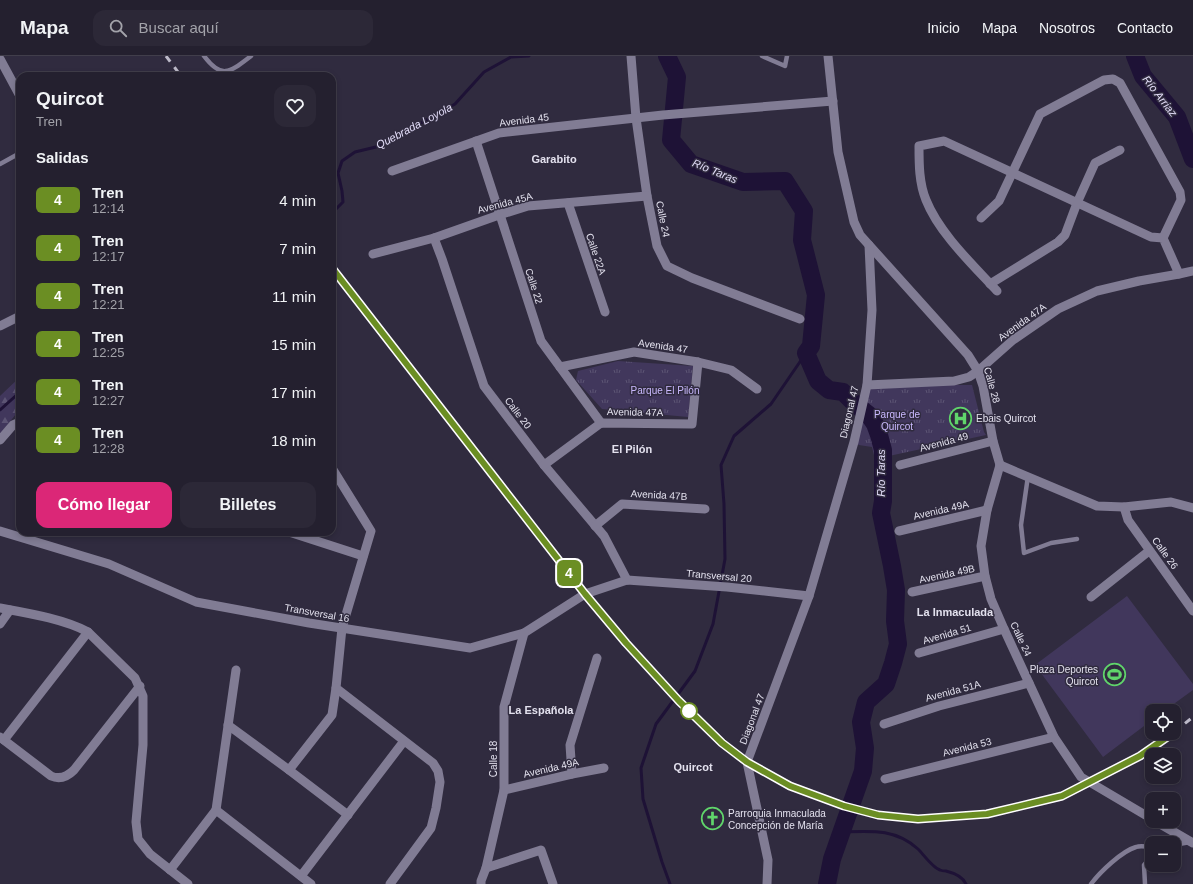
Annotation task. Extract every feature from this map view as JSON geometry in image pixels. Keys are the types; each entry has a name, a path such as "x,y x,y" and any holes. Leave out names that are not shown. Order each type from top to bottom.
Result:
{"street":[{"name":"Calle 24","path":"631,56 636,118 647,196 657,246 667,266 692,278 800,319"},
{"path":"828,56 838,152 854,222 860,235 868,245"},
{"path":"0,58 16,88"},
{"path":"981,218 999,201 1040,114 1104,80 1113,79 1120,83 1180,192 1181,200 1163,238 1179,274"},
{"name":"Avenida 45","path":"392,171 499,133 682,113 833,101"},
{"name":"Calle 22","path":"476,141 541,341 601,423"},
{"path":"997,291 940,227 926,200 919,171 919,146 944,141 1151,237 1163,238"},
{"path":"990,284 1058,242 1065,235 1077,203 1095,163 1120,150"},
{"name":"Avenida 45A","path":"373,254 434,238 528,206 647,196"},
{"name":"Calle 22A","path":"568,203 604,312"},
{"name":"Calle 20","path":"434,238 484,386 544,465 604,536 627,580"},
{"name":"Calle 28","path":"868,245 968,355 978,371 983,386 1000,465"},
{"name":"Diagonal 47","path":"767,884 768,860 747,762 810,596 854,442 867,385 872,310 868,245"},
{"name":"Avenida 47A","path":"867,385 954,381 969,377 978,371 1013,340 1058,309 1097,291 1139,281 1193,271"},
{"path":"0,326 16,318"},
{"name":"Avenida 47","path":"560,367 634,352 698,362 731,370 757,389"},
{"name":"Avenida 47A","path":"544,465 601,423 692,424 698,362"},
{"path":"0,440 16,424"},
{"name":"Avenida 49","path":"900,465 994,441"},
{"name":"Calle 24","path":"1000,465 987,510 981,546 985,576 991,599 1054,737 1081,778 1145,815"},
{"path":"1000,465 1097,506 1124,507 1171,502 1193,508"},
{"path":"289,770 332,714 342,628 371,532 336,475"},
{"name":"Avenida 47B","path":"595,526 622,504 705,508"},
{"name":"Calle 26","path":"1124,507 1128,520 1193,611"},
{"name":"Avenida 49A","path":"899,531 987,510"},
{"name":"Transversal 16","path":"0,531 16,536"},
{"name":"Transversal 16","path":"17,536 109,564 196,602 342,628 470,648 524,633 585,594 627,580"},
{"path":"301,536 363,556"},
{"path":"1091,597 1149,551"},
{"name":"Avenida 49B","path":"912,592 985,576"},
{"name":"Transversal 20","path":"627,580 727,587 810,596"},
{"path":"0,608 67,623 88,632 135,678 140,686 143,696 143,746 136,822 138,839 150,854 188,884"},
{"path":"0,624 10,610"},
{"name":"Avenida 51","path":"919,653 1004,629"},
{"path":"88,632 2,739 51,776 62,778 69,775 74,770 140,686"},
{"name":"Calle 18","path":"481,884 504,790 504,707 524,633"},
{"path":"572,774 570,745 597,658"},
{"path":"170,870 216,810 236,670"},
{"name":"Avenida 51A","path":"884,724 939,706 1029,683"},
{"path":"336,688 433,763 438,771 440,782 431,828 390,884"},
{"path":"228,725 348,815"},
{"name":"Avenida 53","path":"885,779 1054,737"},
{"path":"301,876 404,741"},
{"name":"Avenida 49A","path":"504,790 604,768"},
{"path":"216,810 311,884"},
{"path":"1168,828 1192,841"},
{"path":"486,868 541,850 553,884"}],"lane":[{"path":"204,56 213,67 224,72 237,67 251,56"},
{"path":"762,56 785,66 786,56"},
{"path":"0,164 16,155"},
{"path":"1028,476 1021,525 1024,553 1051,543 1077,539"},
{"path":"1181,843 1192,841"},
{"path":"1091,884 1096,877 1119,856 1137,846 1145,847"},
{"path":"1145,864 1145,884"}],"green space":[{"name":"Parque El Pilón","path":"618,361 693,366 688,417 602,409 576,380 578,371"},
{"path":"16,381 16,414 0,434 0,396"},
{"name":"Parque de Quircot","path":"867,385 972,385 986,435 875,459 872,447 859,445 854,442"},
{"name":"Plaza Deportes Quircot","path":"1127,596 1193,684 1193,690 1174,704 1145,704 1145,725 1103,757 1035,665"}],"waterway":[{"name":"Quebrada Loyola","path":"336,209 343,202 338,173 342,161 355,152 380,146 455,104 484,72 511,57 529,56"},
{"name":"Río Taras","path":"667,56 677,77 671,140 691,164 743,182 785,181 804,211 802,240 816,295 811,346 806,353 818,381 829,390 843,392 869,415 875,424 883,450 883,501 881,513 896,590 895,621 898,644 886,684 866,702 861,722 865,748 863,771 832,859 827,884"},
{"name":"Río Arriaz","path":"1135,56 1143,76 1177,117 1193,159"},
{"path":"670,884 643,799 641,768 656,724 695,671 713,624 725,559 724,504 721,465 734,436 771,404 806,353"},
{"name":"Quebrada Loyola","path":"0,410 16,396"},
{"path":"841,832 872,831 900,837 918,849 937,869 958,876 963,879 966,884"}],"railway":[{"path":"166,56 178,72"},
{"path":"336,273 585,594 625,643 679,701 722,743 747,762 791,786 844,806 879,815 918,819 987,814 1062,796 1140,756 1162,740"},
{"path":"1181,726 1193,717"}],"train":[{"name":"4","path":"336,273 585,594 626,643 679,701 722,743 747,762 790,786 844,806 878,815 918,819 987,814 1062,796 1140,756 1163,740"}],"place":[{"name":"Ebais Quircot","path":"961,418"},
{"name":"Plaza Deportes Quircot","path":"1114,675"},
{"name":"Parroquia Inmaculada Concepción de María","path":"713,819"}],"district":[{"name":"Garabito","path":"554,159"},
{"name":"El Pilón","path":"632,449"},
{"name":"La Inmaculada","path":"955,612"},
{"name":"La Española","path":"541,710"},
{"name":"Quircot","path":"693,767"}]}
